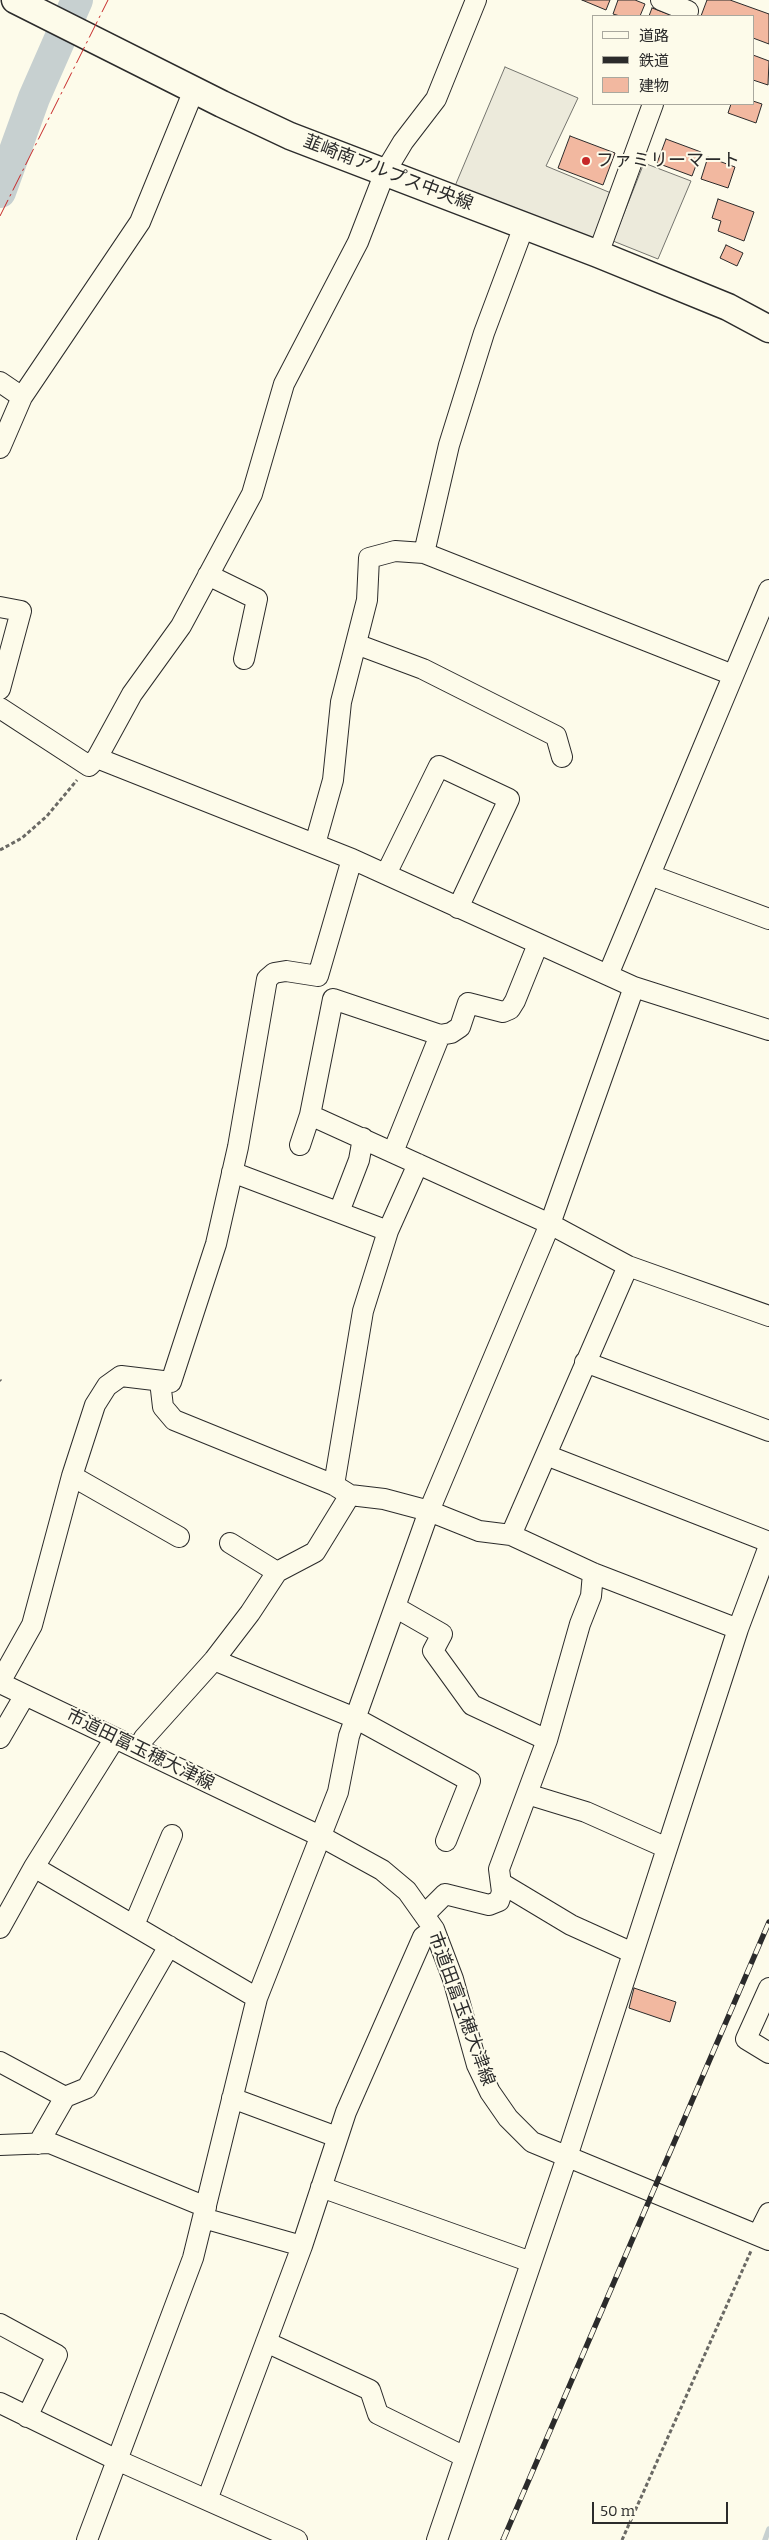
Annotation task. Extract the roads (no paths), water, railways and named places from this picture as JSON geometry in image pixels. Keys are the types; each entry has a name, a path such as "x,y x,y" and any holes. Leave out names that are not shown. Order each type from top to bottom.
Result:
{"main road":[{"name":"韮崎南アルプス中央線","path":"15,0 58,17 194,90 290,136 598,254 728,307 769,329"}],"street":[{"path":"93,762 132,694 181,626 252,494 284,384 358,242 385,172 403,142 436,99 476,0"},
{"path":"661,0 689,9"},
{"path":"1,444 22,397 140,222 194,90"},
{"path":"598,254 654,105"},
{"path":"424,553 449,445 484,333 524,226"},
{"path":"0,382 22,397"},
{"path":"315,844 333,780 341,702 367,600 370,558 395,551 424,553 733,675"},
{"path":"208,575 257,599 244,659"},
{"path":"608,975 733,675 768,596"},
{"path":"0,607 22,611 0,689"},
{"path":"356,644 423,669 556,736 562,757"},
{"path":"0,708 93,762 352,859 634,987 769,1030"},
{"path":"386,874 439,766 510,799 458,908"},
{"path":"0,1683 32,1624 72,1476 95,1405 107,1386 121,1376 171,1382 216,1244 232,1172 268,979 274,972 286,971 318,976 352,859"},
{"path":"650,875 769,919"},
{"path":"300,1144 310,1114 333,999 440,1035 451,1033 460,1027 468,1003 502,1012 510,1009 538,944"},
{"path":"87,2540 193,2258 257,1998 322,1838 338,1792 349,1736 355,1718 429,1511 550,1224 634,987"},
{"path":"392,1152 440,1035"},
{"path":"310,1114 550,1224 628,1266 769,1316"},
{"path":"339,1212 359,1160 362,1138"},
{"path":"138,1750 144,1738 214,1660 250,1613 276,1572 316,1552 342,1490 363,1311 388,1231 418,1164"},
{"path":"232,1172 388,1231"},
{"path":"511,1535 628,1266"},
{"path":"585,1362 769,1431"},
{"path":"160,1381 163,1407 174,1420 342,1490 429,1511 479,1531 511,1535 593,1573 738,1628"},
{"path":"546,1455 769,1542"},
{"path":"72,1476 179,1537"},
{"path":"230,1543 276,1572"},
{"path":"437,2540 567,2157 738,1628 761,1592 769,1546"},
{"path":"207,2500 302,2246 346,2112 429,1922 444,1894 489,1906 499,1901 502,1892 499,1869 547,1740 580,1624 591,1596 593,1573"},
{"path":"395,1607 442,1634 433,1651 472,1705 547,1740"},
{"path":"214,1660 355,1718 470,1781 446,1841"},
{"name":"市道田富玉穂大津線","path":"0,1683 322,1838 382,1870 407,1891 429,1922 450,1972 477,2065 490,2092 508,2118 532,2142 763,2238"},
{"path":"0,1738 25,1695"},
{"path":"0,1928 34,1867 116,1738"},
{"path":"527,1794 586,1812 667,1848"},
{"path":"134,1925 172,1835"},
{"path":"34,1867 257,1998"},
{"path":"501,1883 571,1925 633,1954"},
{"path":"38,2144 65,2097 87,2088 170,1946"},
{"path":"769,1988 746,2039 769,2053"},
{"path":"0,2062 65,2097"},
{"path":"232,2098 337,2137"},
{"path":"0,2145 50,2143 205,2212 302,2246"},
{"path":"321,2187 531,2262"},
{"path":"763,2238 769,2212"},
{"path":"0,2324 58,2355 27,2417"},
{"path":"266,2342 370,2390 378,2414 465,2457"},
{"path":"0,2403 117,2460 291,2539"}],"waterway":[{"path":"0,192 34,98 77,0"},
{"path":"765,2540 769,2529"}],"railway":[{"path":"503,2540 769,1922"}],"place":[{"name":"ファミリーマート","path":"586,161"}]}
